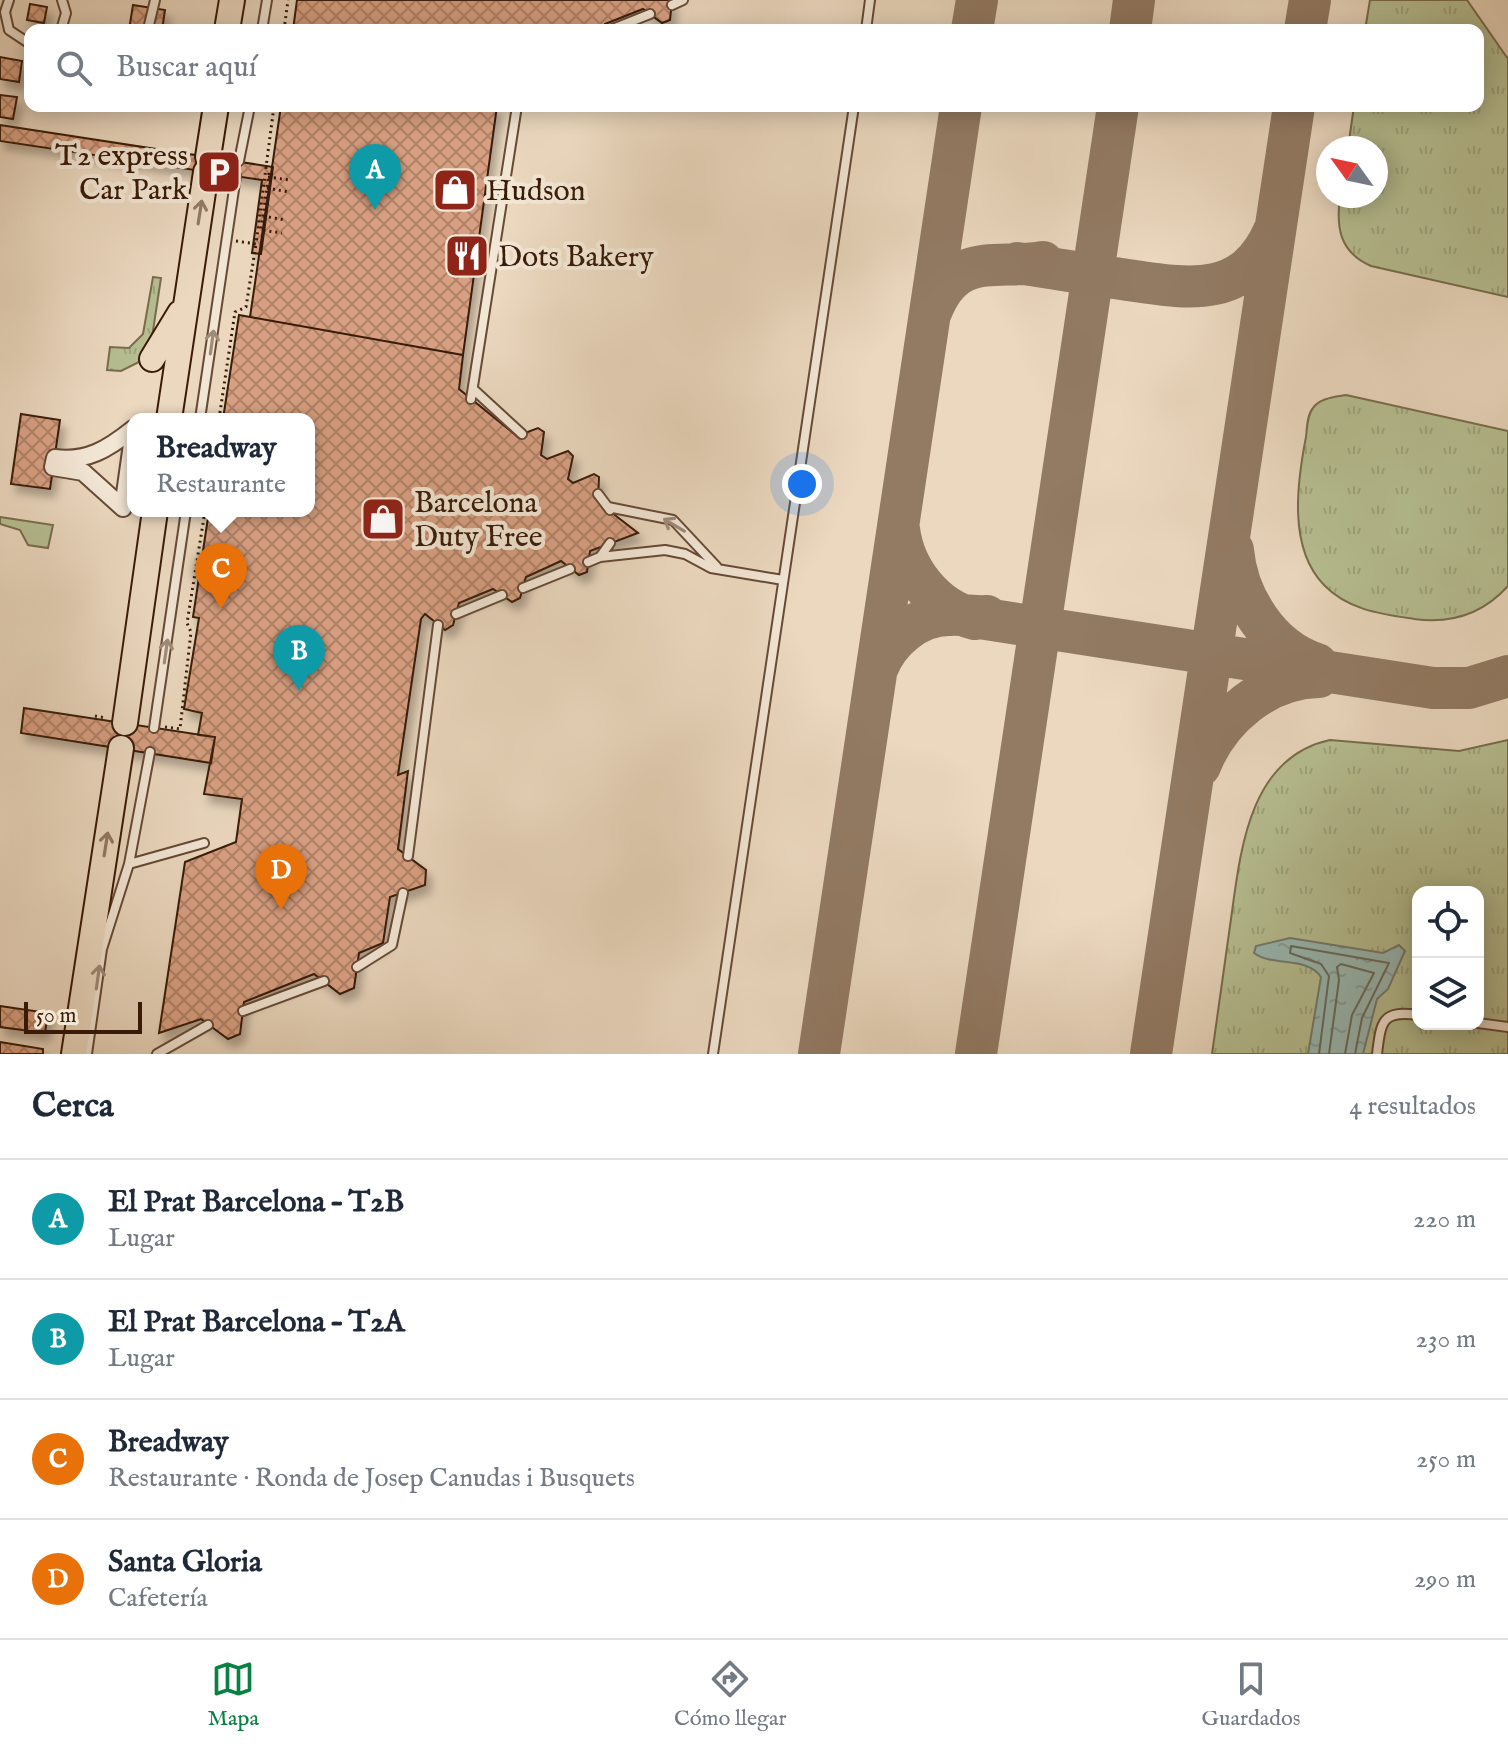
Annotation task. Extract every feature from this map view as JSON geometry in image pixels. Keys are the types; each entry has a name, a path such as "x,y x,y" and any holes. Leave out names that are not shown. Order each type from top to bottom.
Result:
{"main road":[{"path":"228,24 232,0"},
{"path":"170,413 215,112"},
{"path":"152,359 185,304"},
{"path":"125,723 154,517"},
{"path":"74,1054 121,748"}],"street":[{"path":"127,433 87,458 78,461 55,458 53,467 83,472 123,508 127,480"}],"lane":[{"path":"9,0 2,11 9,30 24,41"},
{"path":"62,0 66,13 63,24"},
{"path":"149,24 155,0"},
{"path":"263,24 267,0"},
{"path":"672,5 683,0"},
{"path":"867,24 870,0"},
{"path":"625,24 650,14"},
{"path":"239,161 249,112"},
{"path":"471,399 516,112"},
{"path":"713,1054 853,112"},
{"path":"201,413 236,176"},
{"path":"473,388 522,434"},
{"path":"598,494 610,509 673,520 711,563 725,570"},
{"path":"154,728 185,517"},
{"path":"600,557 610,543"},
{"path":"588,562 600,557 665,550 725,570 783,580"},
{"path":"523,588 570,569"},
{"path":"456,614 502,595"},
{"path":"408,856 439,628"},
{"path":"87,1054 102,949 129,864 150,752"},
{"path":"129,864 204,843"},
{"path":"357,967 392,945 403,893"},
{"path":"243,1011 324,981"},
{"path":"1377,1054 1380,1028 1387,1017 1397,1012 1412,1014"},
{"path":"1484,1024 1508,1027"},
{"path":"157,1054 208,1025"}],"path":[{"path":"285,24 288,0"},
{"path":"220,413 235,312 246,307 273,112"},
{"path":"269,145 276,146"},
{"path":"282,233 261,230 268,175 290,180"},
{"path":"267,188 289,192"},
{"path":"263,216 285,220"},
{"path":"227,240 256,244"},
{"path":"251,276 257,276"}],"green space":[{"path":"1370,0 1467,0 1484,24 1366,24"},
{"path":"1484,24 1508,59 1508,297 1371,266 1352,254 1346,246 1339,208 1388,208 1388,136 1350,136 1353,112 1484,112"},
{"path":"153,277 161,278 149,357 121,371 107,370 110,347 129,348 143,334"},
{"path":"1346,395 1508,431 1508,586 1488,604 1466,615 1441,620 1389,615 1366,610 1344,600 1324,585 1313,570 1305,553 1298,514 1308,422 1311,411 1320,402"},
{"path":"0,517 53,525 48,548 28,545 20,530 0,524"},
{"path":"1330,740 1459,751 1508,740 1508,1054 1212,1054 1244,842 1252,814 1264,789 1280,767 1302,750"}],"water":[{"path":"1290,938 1383,953 1399,945 1405,951 1388,989 1377,999 1363,1054 1308,1054 1321,977 1307,966 1271,960 1254,953 1256,946"}],"building":[{"path":"297,0 672,0 670,20 662,23 643,9 605,24 294,24"},
{"path":"30,4 47,7 44,23 27,20"},
{"path":"133,5 165,10 163,24 130,24"},
{"path":"0,57 22,61 19,82 0,79"},
{"path":"0,95 17,97 13,119 0,117"},
{"path":"280,112 496,112 463,355 250,317"},
{"path":"0,125 273,167 261,254 252,253 262,180 0,141"},
{"path":"239,315 463,355 459,389 517,436 538,428 544,432 541,455 547,459 568,451 573,456 568,479 573,483 594,474 599,477 598,502 638,533 590,551 587,572 579,575 561,561 526,577 520,598 512,602 493,589 459,603 453,625 445,630 425,614 421,619 398,775 408,771 398,849 426,870 425,885 390,897 383,943 359,953 354,988 340,994 314,974 244,1002 240,1034 228,1039 201,1019 159,1033 185,862 236,842 242,799 204,794 215,737 198,735 202,713 184,709 199,618 193,617 208,517 315,517 315,413 224,413"},
{"path":"21,414 60,420 50,489 11,484"},
{"path":"24,708 215,737 211,763 21,733"},
{"path":"0,1006 48,1013 45,1033 0,1027"},
{"path":"0,1042 43,1049 43,1054 0,1054"}],"taxiway":[{"path":"973,24 977,0"},
{"path":"1131,24 1134,0"},
{"path":"1306,24 1310,0"},
{"path":"819,1054 960,112"},
{"path":"976,1054 1117,112"},
{"path":"1151,1054 1293,112"},
{"path":"1017,263 1167,285 1210,285 1229,280 1246,270 1261,254 1274,231"},
{"path":"931,312 941,292 964,271 993,265 1043,262"},
{"path":"899,529 907,559 924,586 947,606 975,619"},
{"path":"1233,550 1241,586 1258,619 1284,646 1317,664"},
{"path":"960,615 1433,688 1469,688 1508,676"},
{"path":"877,669 888,648 915,624 937,616 987,616"},
{"path":"1200,766 1219,732 1247,704 1281,684 1319,677"}],"place":[{"name":"T2 express Car Park","path":"219,172"},
{"name":"Hudson","path":"455,190"},
{"name":"El Prat Barcelona – T2B","path":"375,210"},
{"name":"Dots Bakery","path":"467,256"},
{"name":"Barcelona Duty Free","path":"383,519"},
{"name":"Breadway","path":"221,609"},
{"name":"El Prat Barcelona – T2A","path":"299,691"},
{"name":"Santa Gloria","path":"281,910"}]}
